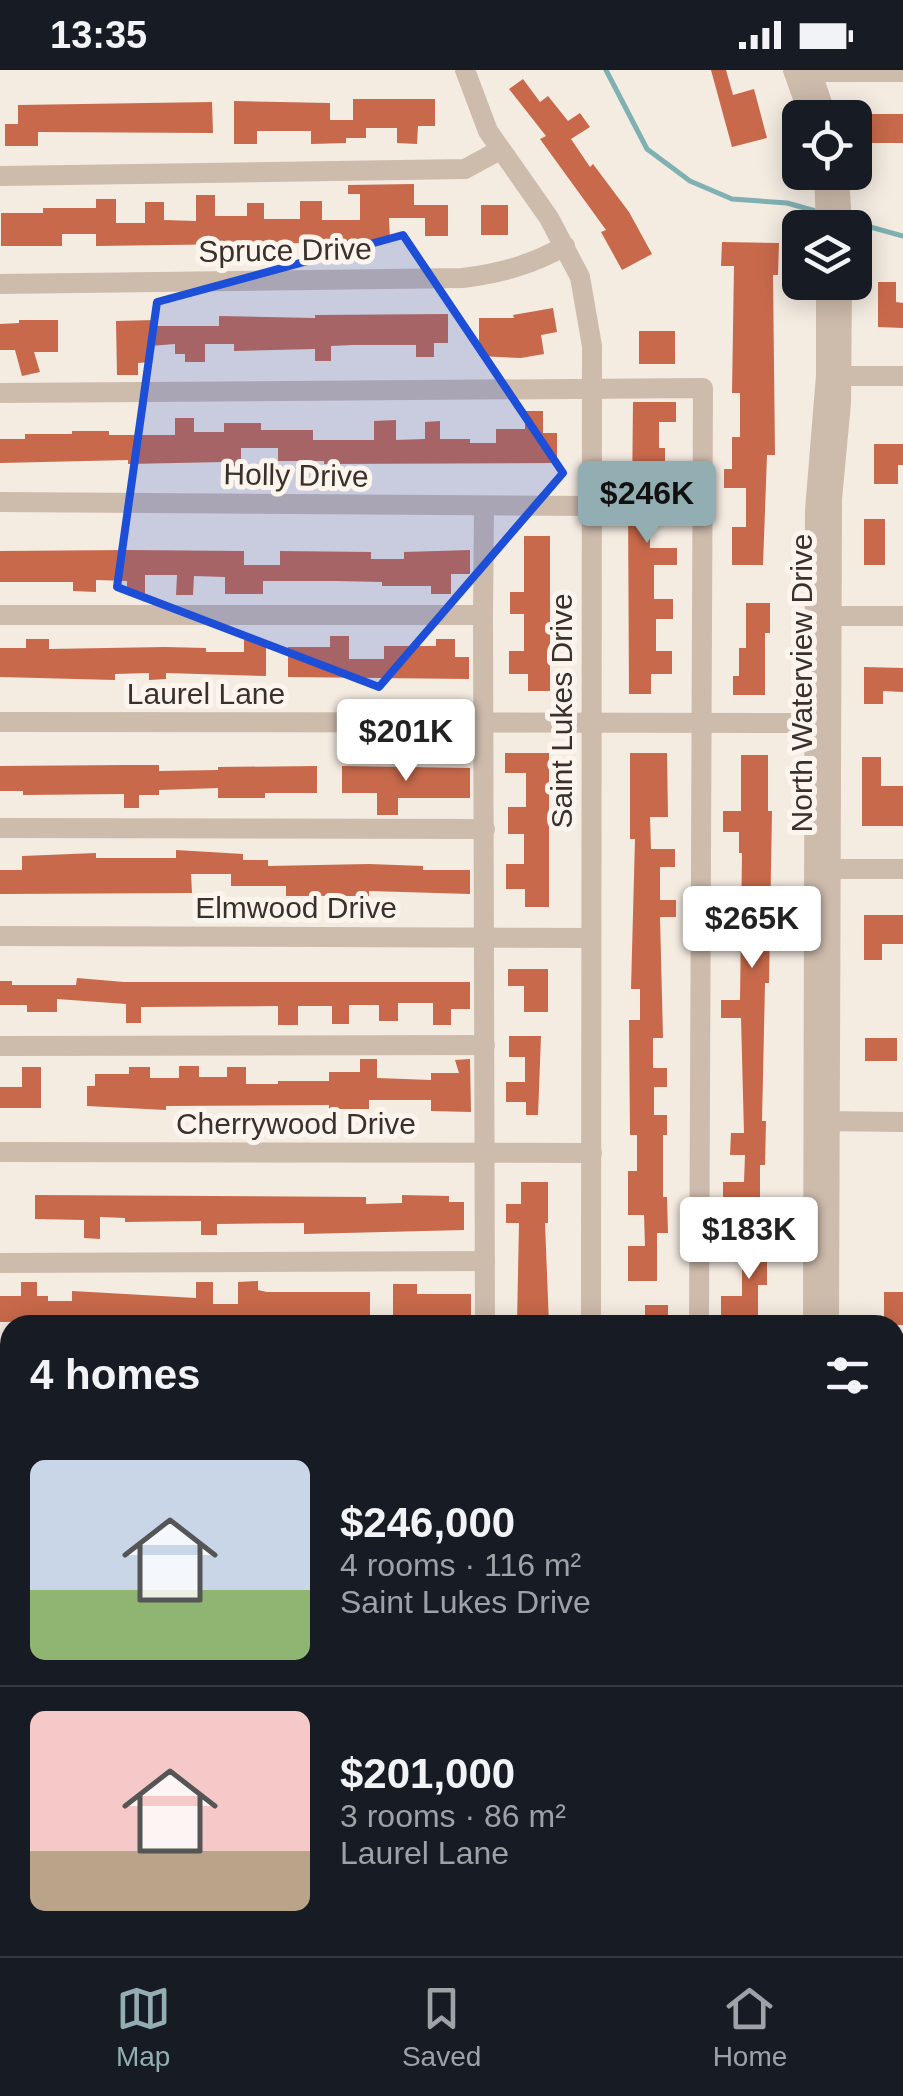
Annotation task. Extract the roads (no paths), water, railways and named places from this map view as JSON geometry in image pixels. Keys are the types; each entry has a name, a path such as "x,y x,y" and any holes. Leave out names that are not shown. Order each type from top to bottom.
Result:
{"street":[{"name":"Saint Lukes Drive","path":"466,70 476,107 500,150 565,246 580,276 588,312 593,387 592,1315"},
{"path":"802,71 903,72"},
{"path":"802,71 807,100"},
{"path":"802,71 817,100"},
{"path":"0,176 465,169 500,150"},
{"name":"Spruce Drive","path":"0,284 463,278 504,272 565,246"},
{"name":"North Waterview Drive","path":"828,300 834,376"},
{"name":"North Waterview Drive","path":"812,1315 821,1121 823,616 840,300"},
{"path":"834,376 903,376"},
{"path":"0,393 703,388 699,1315"},
{"name":"Holly Drive","path":"0,502 591,506"},
{"path":"484,507 484,1315"},
{"path":"0,615 483,615"},
{"path":"823,616 903,616"},
{"name":"Laurel Lane","path":"0,722 823,723"},
{"path":"0,828 485,829"},
{"path":"822,869 903,869"},
{"name":"Elmwood Drive","path":"0,936 591,938"},
{"path":"0,1046 485,1046"},
{"path":"821,1121 903,1122"},
{"name":"North Waterview Drive","path":"821,1121 829,1315"},
{"name":"Cherrywood Drive","path":"0,1152 592,1153"},
{"path":"0,1264 485,1261"}],"waterway":[{"path":"606,70 647,149 690,181 732,199 787,203 812,210"},
{"path":"872,227 903,236"}]}
